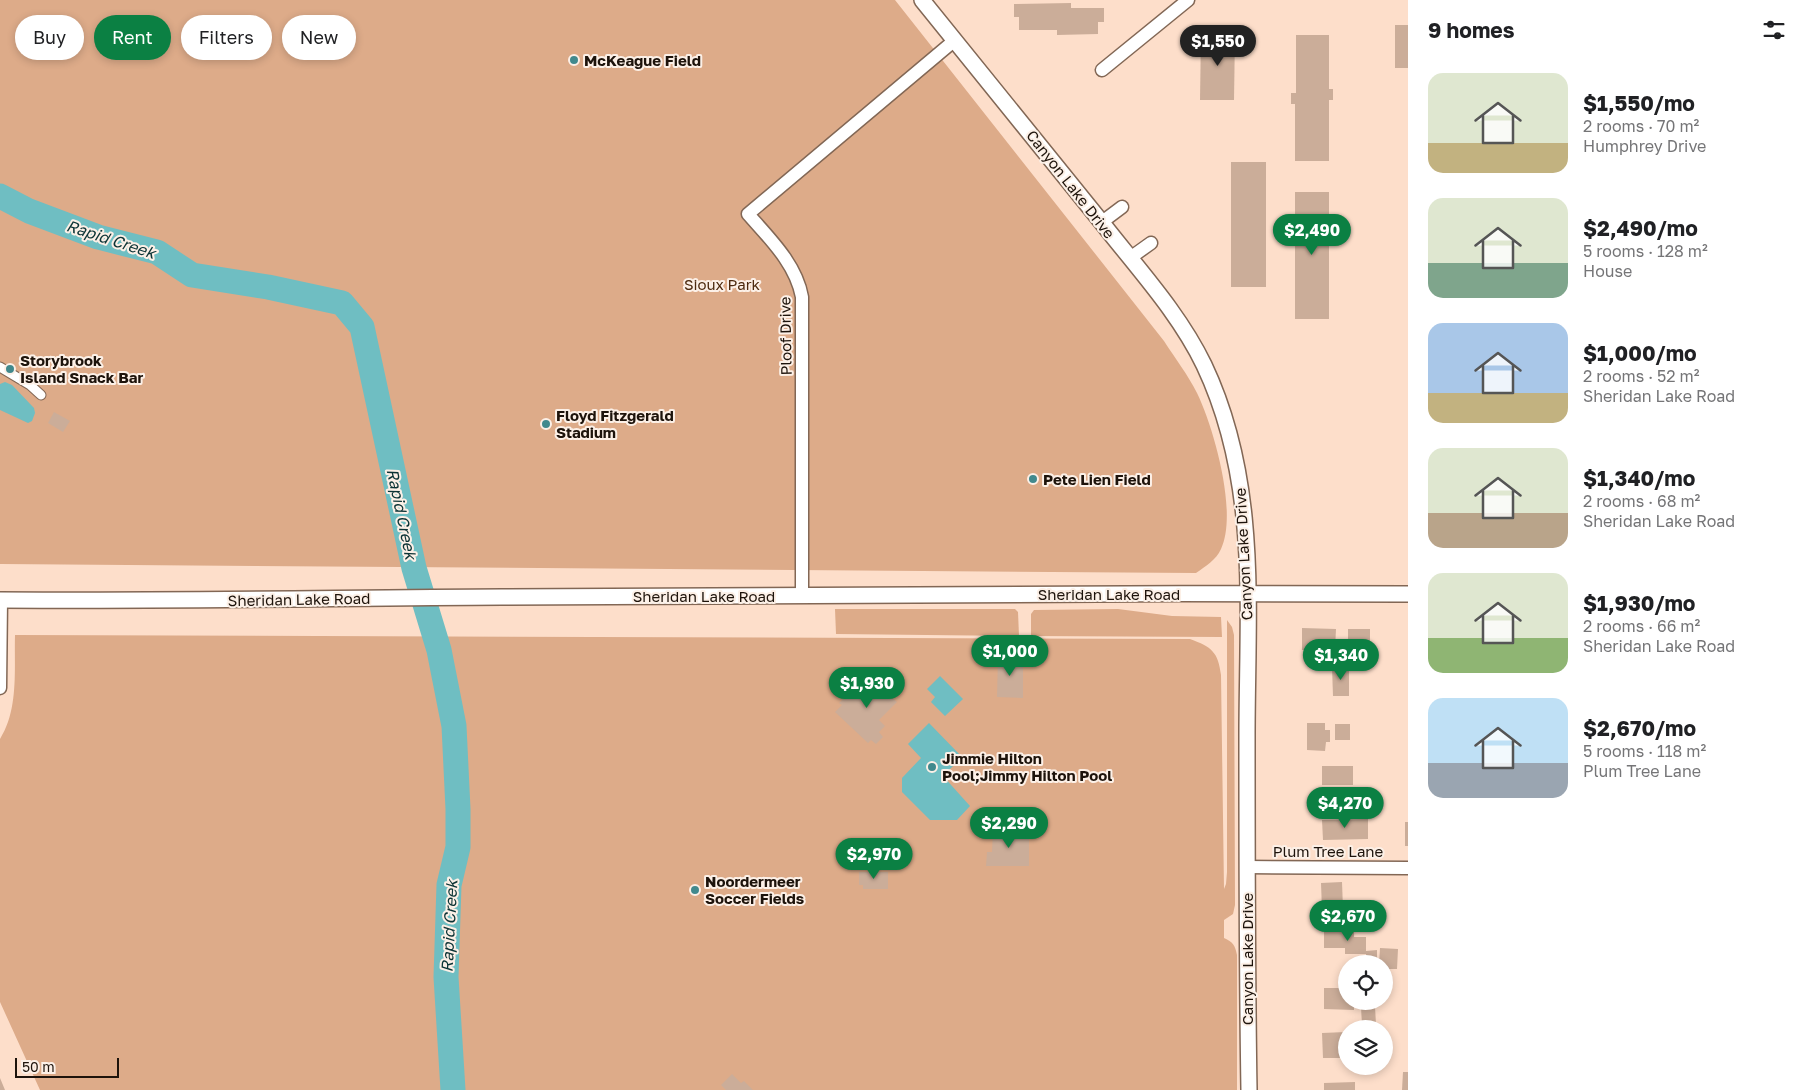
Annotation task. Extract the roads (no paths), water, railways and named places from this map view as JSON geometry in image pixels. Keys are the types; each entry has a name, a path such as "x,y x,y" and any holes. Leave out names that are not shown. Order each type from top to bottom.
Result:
{"street":[{"name":"Canyon Lake Drive","path":"922,0 1162,299 1190,340 1221,406 1232,443 1241,487 1246,531 1249,1090"},
{"path":"1102,70 1188,0"},
{"name":"Ploof Drive","path":"802,596 802,297 795,273 770,239 748,214 955,40"},
{"path":"1102,222 1122,207"},
{"path":"1130,258 1150,243"},
{"path":"0,367 30,384 41,394"},
{"name":"Sheridan Lake Road","path":"1,600 226,601 468,597 1408,594"},
{"path":"0,688 1,600"},
{"name":"Plum Tree Lane","path":"1247,867 1408,868"}],"water":[{"path":"5,382 12,385 34,408 35,413 32,421 28,423 0,410 0,384"},
{"name":"Jimmie Hilton Pool;Jimmy Hilton Pool","path":"940,676 963,699 945,716 931,702 935,697 927,689"},
{"name":"Jimmie Hilton Pool;Jimmy Hilton Pool","path":"929,723 962,757 943,776 970,806 957,820 930,820 902,792 902,778 921,758 908,744"}],"waterway":[{"name":"Rapid Creek","path":"0,196 29,211 98,237 157,252 192,275 268,287 342,303 362,327 414,568 439,650 454,726 458,847 449,885 446,977 453,1090"}],"place":[{"name":"McKeague Field","path":"574,60"},
{"name":"Storybrook Island Snack Bar","path":"10,369"},
{"name":"Floyd Fitzgerald Stadium","path":"546,424"},
{"name":"Pete Lien Field","path":"1033,479"},
{"name":"Jimmie Hilton Pool;Jimmy Hilton Pool","path":"932,767"},
{"name":"Noordermeer Soccer Fields","path":"695,890"}],"park label":[{"name":"Sioux Park","path":"722,284"}]}
